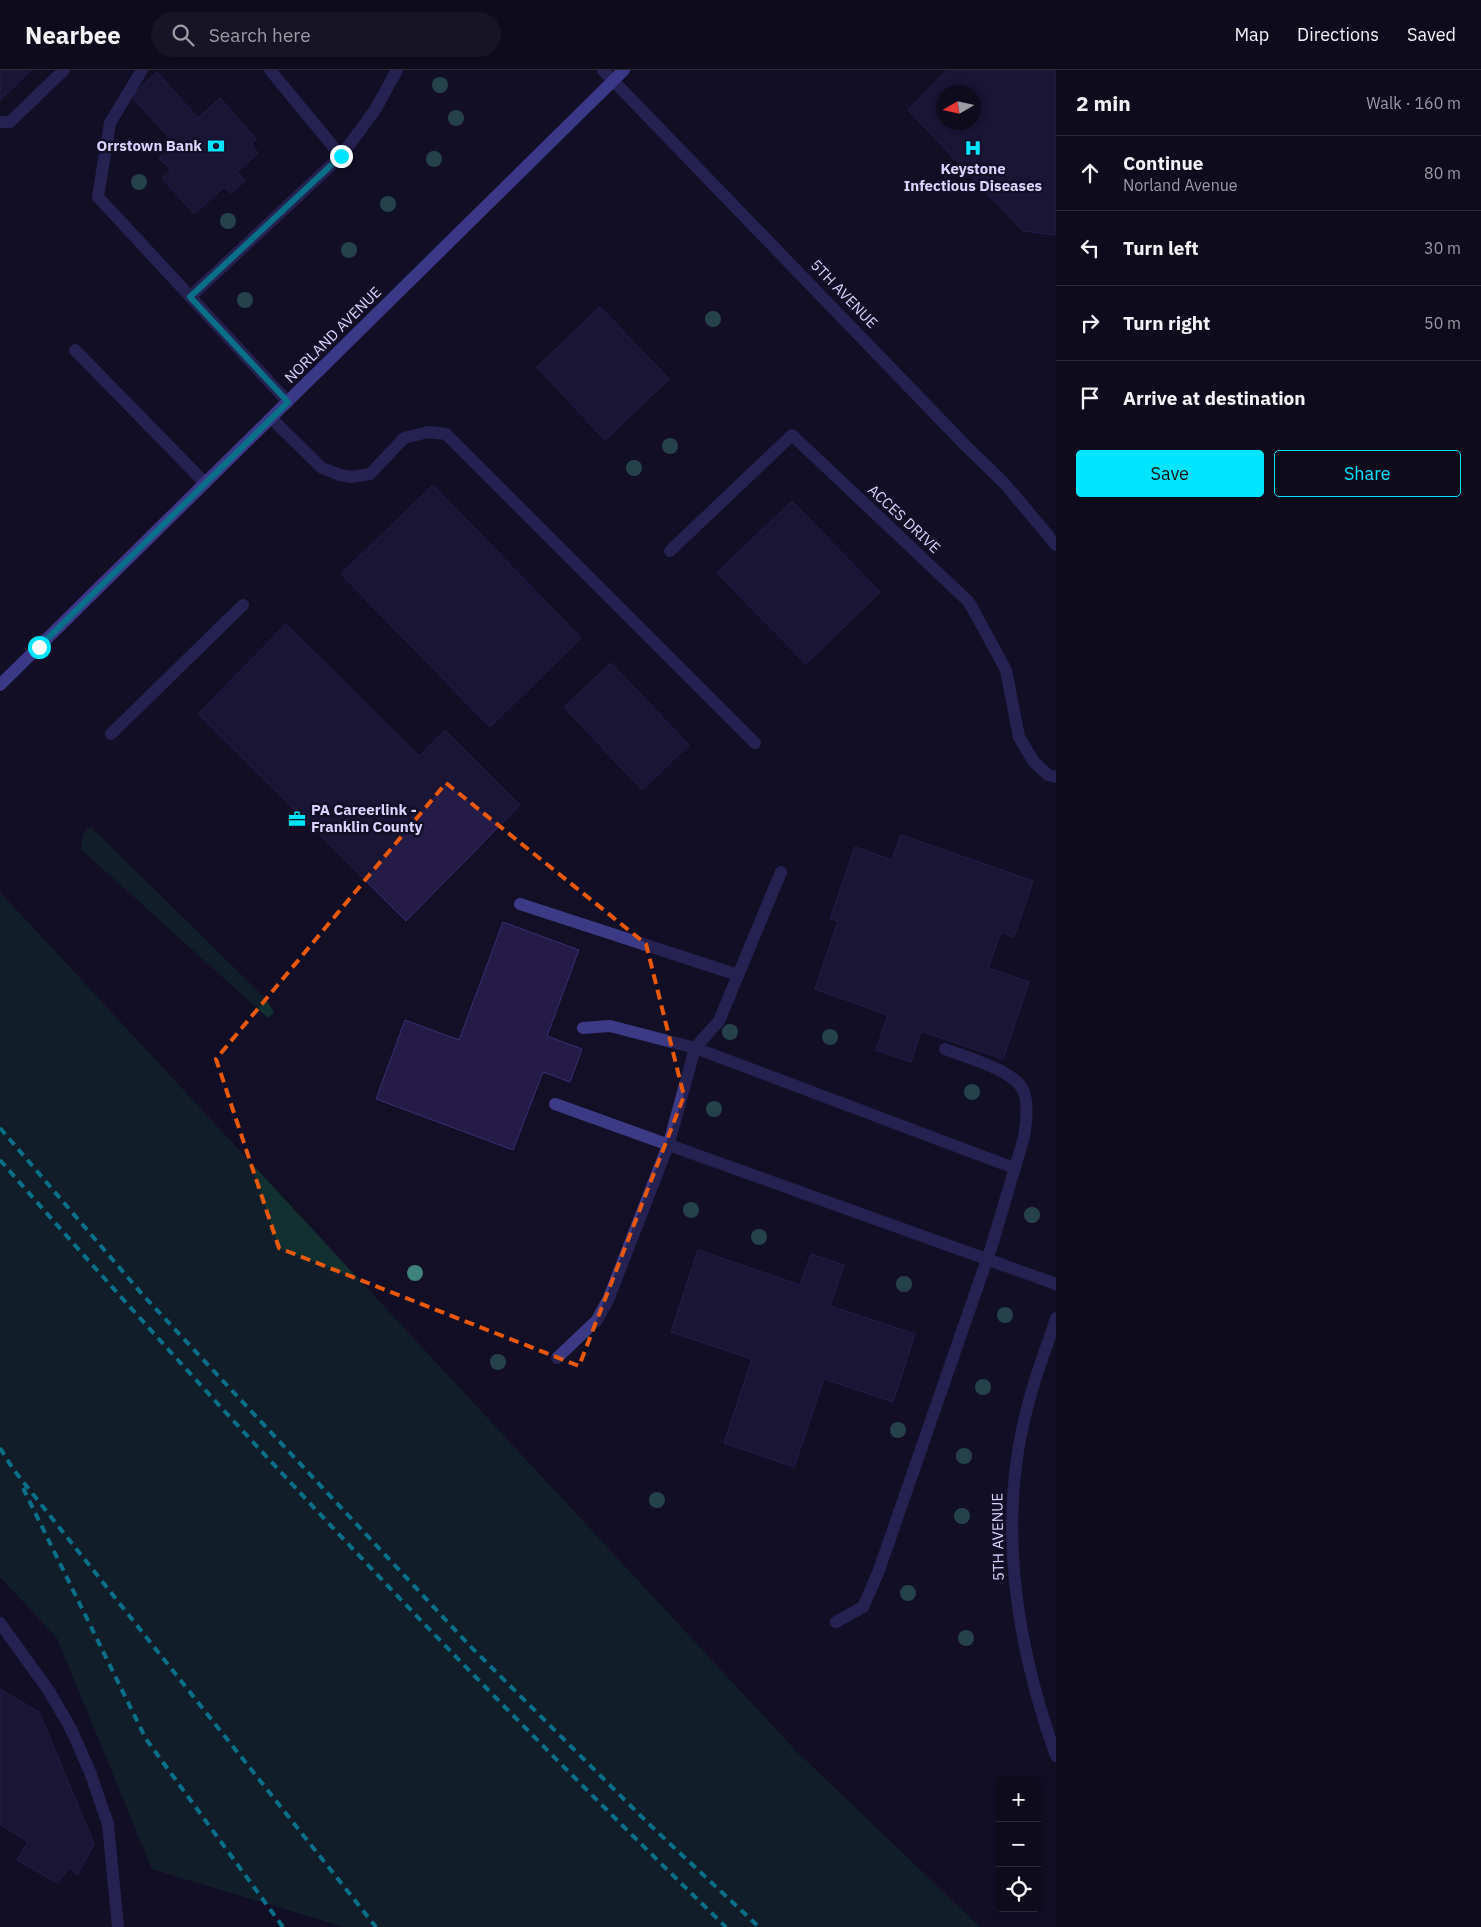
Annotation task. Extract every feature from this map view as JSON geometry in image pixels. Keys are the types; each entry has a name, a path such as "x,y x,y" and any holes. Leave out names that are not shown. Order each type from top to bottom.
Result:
{"main road":[{"name":"NORLAND AVENUE","path":"0,685 624,70"}],"street":[{"path":"0,122 10,122 64,70"},
{"path":"142,70 110,123 98,197 288,402"},
{"path":"270,70 341,156"},
{"path":"190,297 341,156 375,110 397,70"},
{"name":"5TH AVENUE","path":"603,70 966,446 1005,484 1056,546"},
{"path":"75,350 205,483"},
{"path":"271,418 322,468 351,477 370,474 404,438 428,432 446,434 755,743"},
{"name":"ACCES DRIVE","path":"670,551 792,435 969,602 1006,670 1019,737 1034,762 1048,775 1056,777"},
{"path":"111,734 243,605"},
{"path":"557,1358 597,1320 608,1300 669,1143 695,1048 719,1021 781,872"},
{"path":"520,904 738,975"},
{"path":"583,1028 610,1026 695,1048 1014,1168"},
{"path":"836,1622 863,1607 878,1573 987,1259 1024,1137 1027,1120 1023,1089 1011,1076 945,1049"},
{"path":"555,1104 669,1143 1056,1284"},
{"name":"5TH AVENUE","path":"1056,1318 1052,1342 1027,1406 1015,1473 1011,1521 1014,1570 1021,1629 1042,1718 1056,1756"},
{"path":"0,1623 49,1692 71,1730 90,1772 108,1824 118,1927"}],"highlighted area":[{"path":"446,783 646,944 684,1096 579,1366 279,1248 216,1059"}],"green space":[{"path":"88,828 92,828 265,998 274,1012 268,1018 82,850 82,838"},
{"path":"0,892 796,1751 980,1927 344,1927 152,1869 57,1638 0,1577"}],"building":[{"path":"0,70 31,70 0,100"},
{"path":"947,70 1056,70 1056,235 1023,231 908,110"},
{"path":"157,72 198,118 220,98 256,139 251,144 258,153 237,172 245,181 231,193 224,187 194,214 162,178 171,170 159,158 175,144 131,96"},
{"path":"600,307 669,379 605,440 537,367"},
{"path":"433,485 581,638 490,727 341,574"},
{"path":"792,501 880,592 806,664 717,573"},
{"path":"286,624 419,756 445,730 520,805 406,921 198,714"},
{"path":"611,663 689,745 642,790 564,707"},
{"path":"901,835 1033,881 1014,937 1001,932 988,968 1029,982 1003,1059 921,1031 911,1062 876,1050 888,1015 815,989 838,921 830,919 855,847 892,860"},
{"path":"503,922 579,950 547,1036 582,1049 570,1082 543,1072 513,1150 376,1099 405,1020 459,1040"},
{"path":"698,1250 800,1285 811,1254 844,1265 830,1306 915,1334 893,1402 824,1379 794,1467 724,1443 752,1359 671,1332"},
{"path":"0,1689 39,1712 94,1844 77,1875 70,1868 57,1883 17,1860 28,1842 0,1824"}],"railway":[{"path":"0,1128 142,1294 470,1646 651,1826 759,1927"},
{"path":"0,1160 175,1357 355,1551 538,1741 726,1927"},
{"path":"0,1448 13,1469 376,1927"},
{"path":"23,1488 146,1739 283,1927"}],"place":[{"name":"Orrstown Bank","path":"216,146"},
{"name":"Keystone Infectious Diseases","path":"973,148"},
{"name":"PA Careerlink - Franklin County","path":"297,819"}],"route":[{"path":"39,647 288,402 190,297 341,156"}]}
